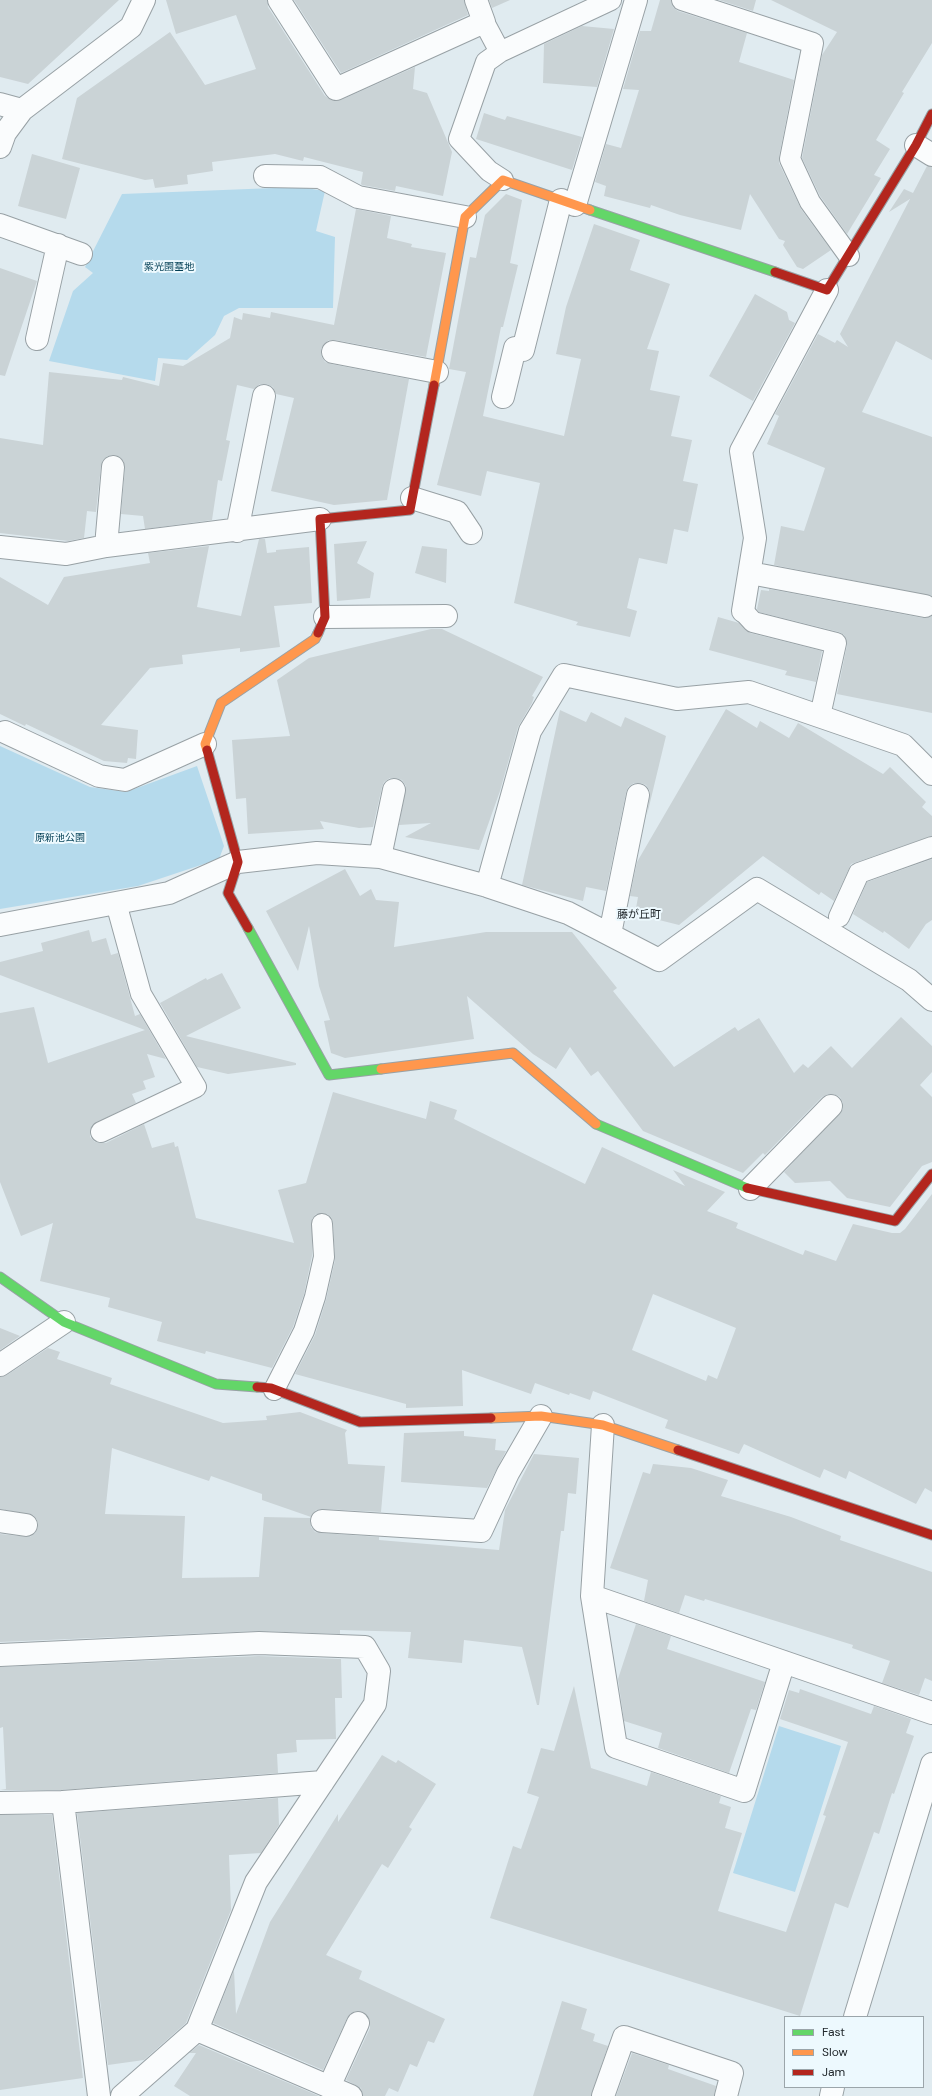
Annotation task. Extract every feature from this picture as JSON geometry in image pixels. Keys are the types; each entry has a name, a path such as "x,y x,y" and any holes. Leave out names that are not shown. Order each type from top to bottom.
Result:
{"street":[{"path":"2,138 22,110 131,26 144,0"},
{"path":"280,0 336,89 484,22 476,0"},
{"path":"503,397 516,348 523,350 568,202 636,0"},
{"path":"0,104 22,110"},
{"path":"743,611 756,538 741,451 827,290 849,256 924,150 932,114"},
{"path":"265,176 320,176 358,197 465,217"},
{"path":"0,547 66,554 106,546 238,531 320,519 410,510 465,217 503,180 827,290"},
{"path":"0,226 81,254"},
{"path":"37,339 58,245"},
{"path":"333,352 437,372"},
{"path":"238,531 264,396"},
{"path":"106,546 113,467"},
{"path":"412,498 458,512 470,533"},
{"path":"320,519 325,617 315,639 221,703 205,744 238,862 228,893 329,1075 513,1053 592,1123 750,1190 895,1220 932,1174"},
{"path":"750,573 925,606"},
{"path":"325,617 446,616"},
{"path":"487,886 530,731 564,675 677,699 749,692 903,745 932,774"},
{"path":"3,732 99,776 125,780 205,744"},
{"path":"380,856 394,790"},
{"path":"610,934 638,795"},
{"path":"0,925 169,892 238,862 317,853 380,856 487,886 568,913 659,960 757,889 909,980 932,1000"},
{"path":"750,1190 831,1106"},
{"path":"0,1277 64,1322 216,1384 274,1390 360,1422 541,1416 603,1425 932,1535"},
{"path":"0,1365 64,1322"},
{"path":"322,1520 481,1531 508,1473 541,1416"},
{"path":"603,1425 592,1596 616,1747 744,1791 784,1662"},
{"path":"0,1521 26,1525"},
{"path":"592,1596 932,1713"},
{"path":"0,1655 259,1643 365,1647 379,1671 375,1704 256,1882 197,2030 122,2096"},
{"path":"855,2016 932,1764"},
{"path":"0,1803 63,1802 323,1782"},
{"path":"63,1802 99,2096"},
{"path":"329,2087 358,2023"},
{"path":"197,2030 350,2096"},
{"path":"603,2096 624,2037 732,2073 726,2096"}],"lane":[{"path":"503,180 489,171 459,138 486,62 500,52 610,0"},
{"path":"682,0 813,43 790,159 810,202 849,256"},
{"path":"484,22 500,52"},
{"path":"743,611 754,622 836,643 820,716"},
{"path":"839,917 859,874 932,847"},
{"path":"101,1132 196,1087 141,994 116,903"},
{"path":"274,1390 304,1331 315,1297 324,1257 322,1224"}],"green space":[{"name":"紫光園墓地","path":"299,187 325,191 316,231 335,237 333,308 239,308 224,316 215,335 187,360 158,358 155,381 49,361 73,291 93,273 85,267 122,194"},
{"name":"原新池公園","path":"0,746 90,787 126,792 197,766 224,846 219,859 138,886 0,909"},
{"path":"779,1726 841,1746 795,1892 733,1873"}],"building":[{"path":"0,0 119,0 28,84 0,77"},
{"path":"166,0 267,0 268,7 325,96 335,101 341,100 415,67 413,89 427,93 452,152 443,196 396,186 395,191 362,185 363,172 304,157 303,161 275,154 212,162 213,171 187,175 188,184 155,188 153,179 145,180 62,159 77,98 170,32 205,85 256,69 236,15 176,34"},
{"path":"294,0 464,0 468,15 341,73"},
{"path":"489,0 510,0 492,8"},
{"path":"660,0 671,0 673,7 678,11 747,33 739,62 794,80 779,163 801,209 831,250 803,269 797,267 783,245 785,241 779,239 750,194 741,230 680,215 651,205 650,208 604,196 606,186 595,182 606,144 621,148 639,90 623,89 640,31 651,31"},
{"path":"719,0 756,0 753,11"},
{"path":"771,0 932,0 932,43 902,92 904,93 876,140 890,149 874,175 881,178 847,234 820,196 802,158 822,55 837,32"},
{"path":"582,26 614,29 597,87 543,83 544,44"},
{"path":"484,113 505,120 507,116 582,137 572,170 476,139"},
{"path":"32,154 80,168 66,219 18,206"},
{"path":"927,166 932,167 932,360 896,341 862,412 932,437 932,596 774,565 781,526 804,531 825,468 767,444 779,416 775,414 818,334 835,343 837,340 848,347 840,334 910,199 889,212 904,189 913,193"},
{"path":"506,194 522,200 510,263 518,265 503,327 501,327 483,416 564,436 581,359 556,354 566,307 594,224 640,240 630,270 670,284 647,349 659,351 650,390 680,396 671,436 692,440 683,481 698,484 688,532 674,529 667,564 639,558 627,608 637,611 630,637 576,625 578,622 514,603 540,483 487,471 481,496 437,485 466,372 449,369 470,257 476,258 485,215"},
{"path":"356,209 391,216 387,238 412,244 411,247 446,253 426,357 335,340 329,340 321,349 321,356 325,362 409,379 387,500 334,505 271,491 294,398 276,394 273,387 267,384 260,384 254,389 237,385 226,440 230,441 222,481 218,480 212,520 145,529 143,516 121,514 125,468 124,462 120,457 114,455 108,456 103,460 96,512 87,511 84,538 68,541 0,533 0,438 43,445 49,372 122,380 123,377 159,386 163,363 183,366 230,338 234,317 242,320 243,313 270,318 271,312 334,325"},
{"path":"0,268 37,281 5,376 0,375"},
{"path":"755,294 787,312 789,320 795,323 753,401 709,376"},
{"path":"259,539 265,539 267,553 276,552 276,550 309,547 312,603 274,606 280,647 240,652 240,648 182,655 183,664 150,668 101,725 138,730 136,759 128,758 127,763 104,761 26,724 25,726 0,714 0,577 48,605 64,577 150,563 148,553 209,546 197,607 241,616"},
{"path":"367,541 357,563 374,573 370,598 337,601 334,544"},
{"path":"422,546 447,549 446,583 415,573"},
{"path":"769,589 923,618 932,616 932,713 837,694 847,645 844,635 839,632 759,612 757,609 761,590 769,591"},
{"path":"718,617 739,623 750,633 822,651 816,682 785,675 787,671 709,650"},
{"path":"431,629 442,629 543,677 532,696 534,697 532,703 518,727 500,791 479,850 405,837 431,823 399,825 406,786 402,780 396,778 390,778 384,782 373,827 359,828 320,821 324,829 248,834 246,798 236,799 232,740 290,736 277,680 309,658"},
{"path":"726,709 757,728 760,721 789,738 798,723 883,774 890,767 926,802 922,807 932,816 932,836 851,864 834,901 821,892 819,895 763,856 679,925 635,914 638,897 630,896 637,862"},
{"path":"560,710 586,722 591,712 621,727 625,717 666,736 647,815 650,791 646,785 634,783 628,787 626,793 606,891 586,887 583,901 522,885"},
{"path":"932,859 932,920 926,924 909,949 884,931 883,933 853,914 867,882"},
{"path":"345,869 360,896 371,889 376,900 399,902 394,947 486,932 572,932 617,988 613,991 674,1067 735,1027 738,1031 759,1018 794,1073 803,1064 808,1068 831,1046 852,1068 901,1017 932,1046 932,1072 920,1085 932,1097 932,1162 922,1166 890,1207 847,1198 830,1181 795,1183 784,1172 843,1109 843,1103 840,1097 834,1094 828,1094 822,1097 765,1155 763,1153 743,1173 643,1131 598,1071 591,1076 570,1047 556,1069 533,1054 467,996 474,1039 345,1058 331,1053 324,1021 330,1020 319,986 309,926 298,971 266,911"},
{"path":"89,930 92,942 106,938 111,955 118,953 135,1016 140,1014 166,1059 147,1054 155,1077 143,1081 146,1089 132,1094 136,1103 92,1125 90,1137 95,1142 106,1143 144,1124 152,1148 174,1142 175,1147 178,1146 196,1218 294,1243 278,1190 306,1183 333,1092 426,1119 430,1101 457,1110 454,1119 585,1184 602,1147 685,1186 673,1170 725,1192 707,1211 738,1223 736,1228 803,1255 805,1250 836,1261 853,1224 892,1233 900,1233 905,1229 932,1194 932,1492 925,1488 916,1504 849,1471 846,1479 824,1469 820,1478 744,1444 739,1454 665,1428 668,1420 593,1391 590,1400 570,1393 569,1395 535,1383 531,1394 462,1370 463,1406 406,1408 406,1404 295,1374 315,1335 326,1300 335,1260 333,1223 331,1217 327,1214 316,1214 312,1219 312,1256 304,1294 293,1327 272,1368 206,1351 205,1354 157,1341 162,1322 108,1307 110,1298 40,1281 53,1223 21,1236 0,1182 0,1013 34,1007 48,1063 145,1030 0,975 0,962 43,951 41,943","holes":["653,1294 736,1328 717,1379 708,1375 706,1381 632,1350"]},
{"path":"222,973 241,1008 186,1036 296,1063 296,1065 228,1074 197,1067 160,1003 206,978 207,980"},
{"path":"0,1328 20,1336 0,1350"},
{"path":"48,1348 60,1352 57,1359 112,1378 110,1384 223,1423 267,1420 266,1416 300,1412 347,1430 345,1433 348,1464 385,1466 381,1512 323,1509 316,1510 311,1517 262,1500 262,1494 211,1476 209,1481 112,1448 105,1514 185,1516 182,1578 259,1577 264,1517 310,1518 311,1527 315,1532 321,1533 379,1537 379,1540 499,1550 505,1510 534,1454 579,1458 576,1494 568,1493 564,1531 561,1531 539,1705 537,1705 522,1647 464,1640 462,1663 408,1658 411,1632 340,1630 340,1634 258,1631 0,1642 0,1534 30,1537 35,1533 38,1527 37,1520 33,1515 0,1509 0,1377 7,1375"},
{"path":"464,1431 464,1436 496,1439 495,1450 506,1451 487,1488 401,1482 404,1433"},
{"path":"653,1464 691,1468 728,1480 721,1496 791,1517 841,1536 840,1540 932,1572 932,1681 925,1678 919,1695 882,1683 890,1661 852,1648 853,1645 705,1599 704,1601 685,1595 679,1613 644,1601 648,1580 610,1568 643,1472 650,1474"},
{"path":"636,1624 671,1636 667,1649 765,1682 756,1710 751,1709 729,1773 658,1748 662,1733 624,1721 618,1679"},
{"path":"259,1656 341,1659 342,1698 335,1698 336,1739 296,1740 297,1752 277,1754 278,1773 62,1790 0,1790 6,1789 3,1727 0,1728 0,1667"},
{"path":"574,1686 591,1768 647,1786 651,1772 721,1796 719,1803 731,1807 725,1828 742,1833 718,1911 786,1932 826,1816 823,1815 848,1742 780,1719 789,1690 799,1693 800,1689 871,1714 874,1706 911,1719 906,1733 914,1736 894,1794 892,1793 879,1834 874,1832 848,1908 835,1903 800,2016 490,1918 513,1846 521,1849 539,1797 527,1793 541,1748 554,1751"},
{"path":"382,1755 396,1763 398,1760 436,1784 409,1827 412,1829 388,1868 382,1864 326,1955 362,1971 359,1979 445,2019 434,2043 428,2041 417,2067 410,2064 398,2092 389,2088 385,2096 363,2096 361,2088 346,2080 370,2028 368,2016 363,2012 356,2011 351,2013 347,2018 323,2070 213,2023 234,1970 236,2014 270,1922 338,1814 338,1822"},
{"path":"278,1798 279,1825 261,1853 229,1855 231,1910 186,2023 144,2060 108,2065 77,1813"},
{"path":"0,1815 52,1815 83,2078 0,2090"},
{"path":"562,2001 587,2009 581,2029 595,2034 593,2041 608,2046 591,2096 533,2096"},
{"path":"199,2045 319,2096 190,2096 174,2086 196,2053 189,2053"},
{"path":"632,2053 669,2065 668,2069 716,2086 714,2096 616,2096"}],"traffic: fast":[{"path":"590,210 775,272"},
{"path":"248,928 329,1075 381,1069"},
{"path":"596,1124 747,1188"},
{"path":"0,1277 64,1322 216,1384 257,1387"}],"traffic: slow":[{"path":"434,385 465,217 503,180 590,210"},
{"path":"207,750 205,744 221,703 315,639 318,633"},
{"path":"381,1069 513,1053 596,1124"},
{"path":"491,1418 541,1416 603,1425 678,1450"}],"traffic: jam":[{"path":"775,272 827,290 916,145 932,114"},
{"path":"318,633 325,617 320,519 410,510 434,385"},
{"path":"207,750 238,862 228,893 248,928"},
{"path":"747,1188 895,1221 932,1174"},
{"path":"257,1387 271,1388 360,1422 491,1418"},
{"path":"678,1450 932,1535"}],"district":[{"name":"藤が丘町","path":"639,915"}]}
